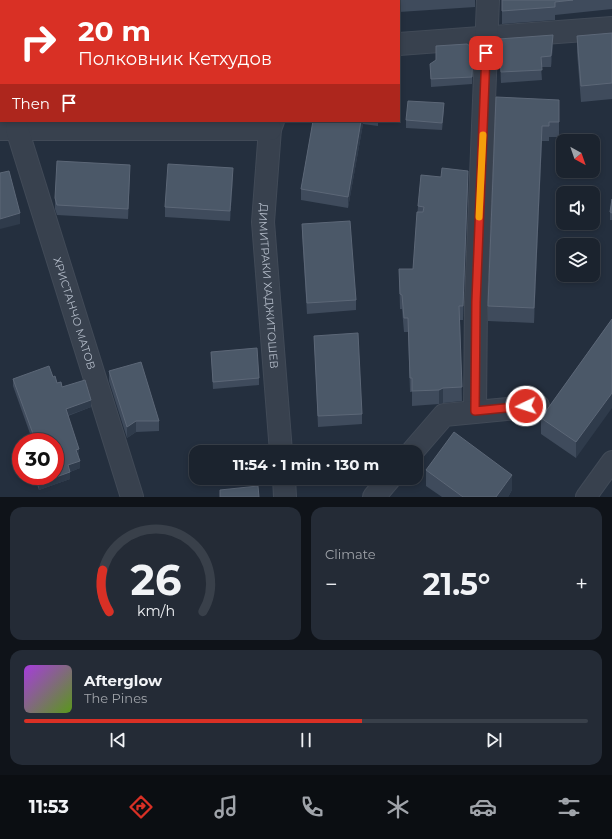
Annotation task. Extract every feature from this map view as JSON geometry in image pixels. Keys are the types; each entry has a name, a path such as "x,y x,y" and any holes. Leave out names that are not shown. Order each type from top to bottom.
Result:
{"street":[{"path":"475,411 476,302 488,0"},
{"path":"400,44 612,28"},
{"path":"8,129 272,125"},
{"name":"ДИМИТРАКИ ХАДЖИТОШЕВ","path":"272,125 263,222 280,445"},
{"name":"ХРИСТАНЧО МАТОВ","path":"8,129 132,497"},
{"path":"418,445 444,415 538,406"},
{"path":"586,497 612,461"},
{"path":"284,485 285,497"},
{"path":"374,497 384,485"}],"building":[{"path":"502,0 573,0 555,2 555,7 502,11"},
{"path":"612,33 612,83 581,86 577,36"},
{"path":"553,35 551,56 541,57 542,70 501,72 499,39"},
{"path":"467,44 473,48 472,77 431,79 430,64 436,60 436,46"},
{"path":"496,97 559,100 559,122 549,122 549,126 542,126 534,308 488,306"},
{"path":"408,101 444,103 442,123 406,120"},
{"path":"313,122 361,122 348,197 301,189"},
{"path":"57,161 130,165 128,209 57,205 55,198"},
{"path":"168,164 233,168 230,211 165,207"},
{"path":"442,168 468,171 463,306 459,306 462,387 412,391 412,378 410,378 408,318 404,318 402,295 400,294 399,269 413,269 417,212 423,212 424,207 418,206 421,175 441,177"},
{"path":"9,171 20,213 0,219 0,173"},
{"path":"612,199 612,213 610,212"},
{"path":"350,221 356,300 307,303 302,224"},
{"path":"612,319 612,393 576,442 541,418"},
{"path":"358,333 362,414 318,416 314,336"},
{"path":"257,348 259,378 213,382 211,352"},
{"path":"141,362 159,421 136,421 127,427 109,371"},
{"path":"49,366 53,377 55,376 57,383 61,382 62,387 85,380 91,400 66,409 79,449 76,450 80,461 68,465 70,472 64,474 64,433 33,433 13,379"},
{"path":"454,432 512,475 496,497 463,497 426,470"},
{"path":"258,486 259,497 220,497 220,490"}],"slow traffic":[{"path":"479,217 483,135"}],"route":[{"path":"486,53 476,302 475,411 526,406"}]}
